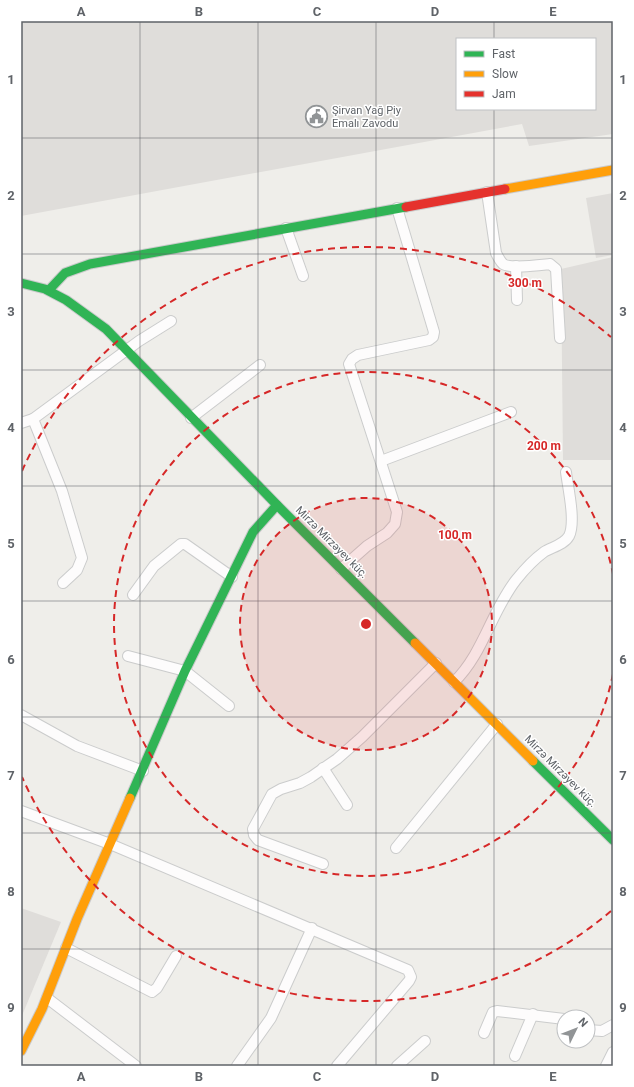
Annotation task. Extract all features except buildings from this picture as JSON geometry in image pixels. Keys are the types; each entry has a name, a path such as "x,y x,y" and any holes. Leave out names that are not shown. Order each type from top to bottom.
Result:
{"street":[{"path":"49,290 65,273 90,264 613,170"},
{"path":"487,192 496,254 504,264 516,266 550,264 556,269 560,338"},
{"path":"341,569 367,546 387,533 395,524 397,512 349,364 352,359 358,355 429,340 433,337 434,332 397,208"},
{"path":"286,228 303,276"},
{"path":"516,266 517,300"},
{"name":"Mirzə Mirzəyev küç.","path":"21,283 49,290 89,315 127,350 191,418 277,505 613,840"},
{"path":"21,423 33,419 127,350 171,321"},
{"path":"191,418 260,366"},
{"path":"381,461 511,412"},
{"path":"33,419 62,491 82,558 78,570 63,583"},
{"path":"454,682 465,671 473,659 503,600 515,581 529,564 544,552 562,542 569,535 572,527 566,472"},
{"path":"21,1051 47,998 66,948 110,844 185,672 253,532 277,505"},
{"path":"133,595 154,566 181,544 185,544 232,577"},
{"path":"128,656 185,672 229,706"},
{"path":"323,864 258,840 254,835 253,829 272,794 281,789 300,783 337,759 362,737 436,663"},
{"path":"21,715 77,746 142,771"},
{"path":"396,848 497,724"},
{"path":"323,768 347,804"},
{"path":"21,811 110,844 404,967 411,973 409,981 337,1066"},
{"path":"237,1066 271,1018 312,928"},
{"path":"66,948 152,992 157,988 176,956"},
{"path":"47,998 136,1066"},
{"path":"484,1033 493,1012 497,1011 556,1018"},
{"path":"515,1056 533,1014"},
{"path":"596,1031 602,1031 613,1025"},
{"path":"397,1066 425,1041"},
{"path":"606,1066 613,1052"}],"shaded area":[{"name":"Şirvan Yağ Piy Emalı Zavodu","path":"21,21 613,21 613,134 529,146 522,124 21,216"},
{"path":"613,193 613,255 596,258 586,198"},
{"path":"613,257 613,460 563,460 561,269"},
{"path":"21,908 61,922 21,1018"}],"traffic: fast":[{"path":"49,290 65,273 90,264 406,207"},
{"path":"21,283 45,289 66,300 106,329 277,505 415,643"},
{"path":"130,798 185,671 253,532 277,505"},
{"path":"533,761 613,840"}],"traffic: slow":[{"path":"505,189 613,170"},
{"path":"415,643 533,761"},
{"path":"21,1051 42,1009 77,919 130,798"}],"traffic: jam":[{"path":"406,207 505,189"}],"place":[{"name":"Şirvan Yağ Piy Emalı Zavodu","path":"317,116"}]}
